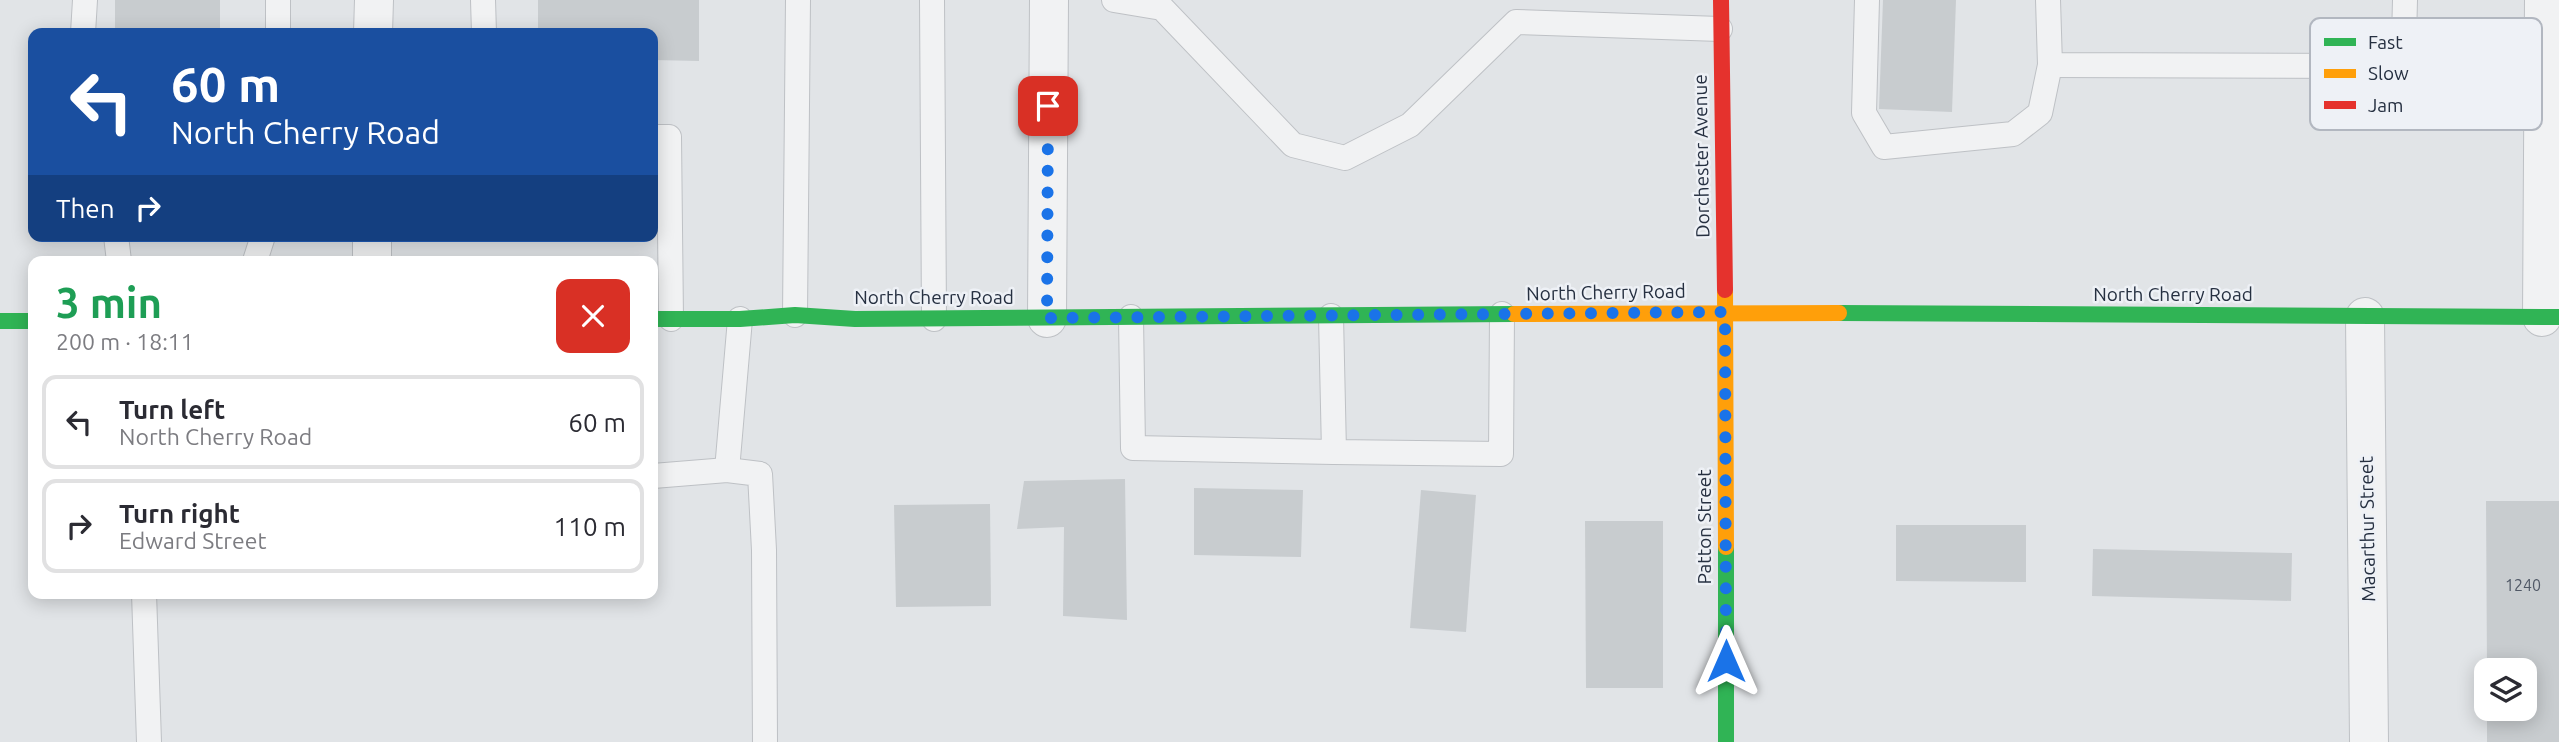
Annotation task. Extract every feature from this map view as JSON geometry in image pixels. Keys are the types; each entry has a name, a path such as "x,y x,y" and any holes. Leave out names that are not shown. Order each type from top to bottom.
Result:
{"main road":[{"name":"Dorchester Avenue","path":"1720,0 1725,312"},
{"name":"North Cherry Road","path":"662,319 740,319 795,315 855,319 934,319 1725,312 2550,317"},
{"name":"Patton Street","path":"1725,312 1726,742"},
{"path":"0,321 28,321"}],"street":[{"path":"373,28 374,0"},
{"path":"1047,318 1049,0"},
{"path":"2549,17 2550,317"},
{"name":"Macarthur Street","path":"2365,317 2369,742"}],"lane":[{"path":"83,28 85,0"},
{"path":"278,0 278,28"},
{"path":"483,0 484,28"},
{"path":"795,315 798,0"},
{"path":"932,0 934,319"},
{"path":"1114,0 1167,4 1293,145 1345,158 1410,125 1516,22 1720,29"},
{"path":"1867,0 1864,113 1884,147 2013,134 2040,113 2050,65 2048,0"},
{"path":"2404,0 2404,18"},
{"path":"2050,65 2310,66"},
{"path":"658,137 669,137 662,319"},
{"path":"1131,317 1133,448 1501,454 1502,314"},
{"path":"1331,316 1334,452"},
{"path":"727,470 740,319"},
{"path":"658,476 727,470 760,474 765,551 765,742"},
{"path":"144,599 149,742"}],"building":[{"path":"115,0 220,0 220,28 115,28"},
{"path":"538,0 699,0 699,61 658,60 658,28 538,28"},
{"path":"1883,0 1956,0 1952,112 1879,109"},
{"path":"1125,479 1127,620 1063,616 1064,527 1017,529 1024,481"},
{"path":"1194,488 1303,490 1301,557 1194,555"},
{"path":"1421,490 1476,495 1466,632 1410,628"},
{"path":"2486,501 2559,501 2559,742 2487,742 2487,721 2537,721 2537,658 2487,658"},
{"path":"990,504 991,606 896,607 894,505"},
{"path":"1585,521 1663,521 1663,688 1586,688"},
{"path":"1896,525 2026,525 2026,582 1896,581"},
{"path":"2093,549 2292,553 2291,601 2092,596"}],"traffic: fast":[{"path":"1839,313 2559,317"},
{"path":"658,319 740,319 795,315 855,319 1514,314"},
{"path":"0,321 28,321"},
{"path":"1726,547 1726,742"}],"traffic: slow":[{"path":"1725,290 1726,547"},
{"path":"1514,314 1839,313"}],"traffic: jam":[{"path":"1721,0 1725,290"}],"route":[{"path":"1048,106 1047,318 1725,312 1726,661"}]}
